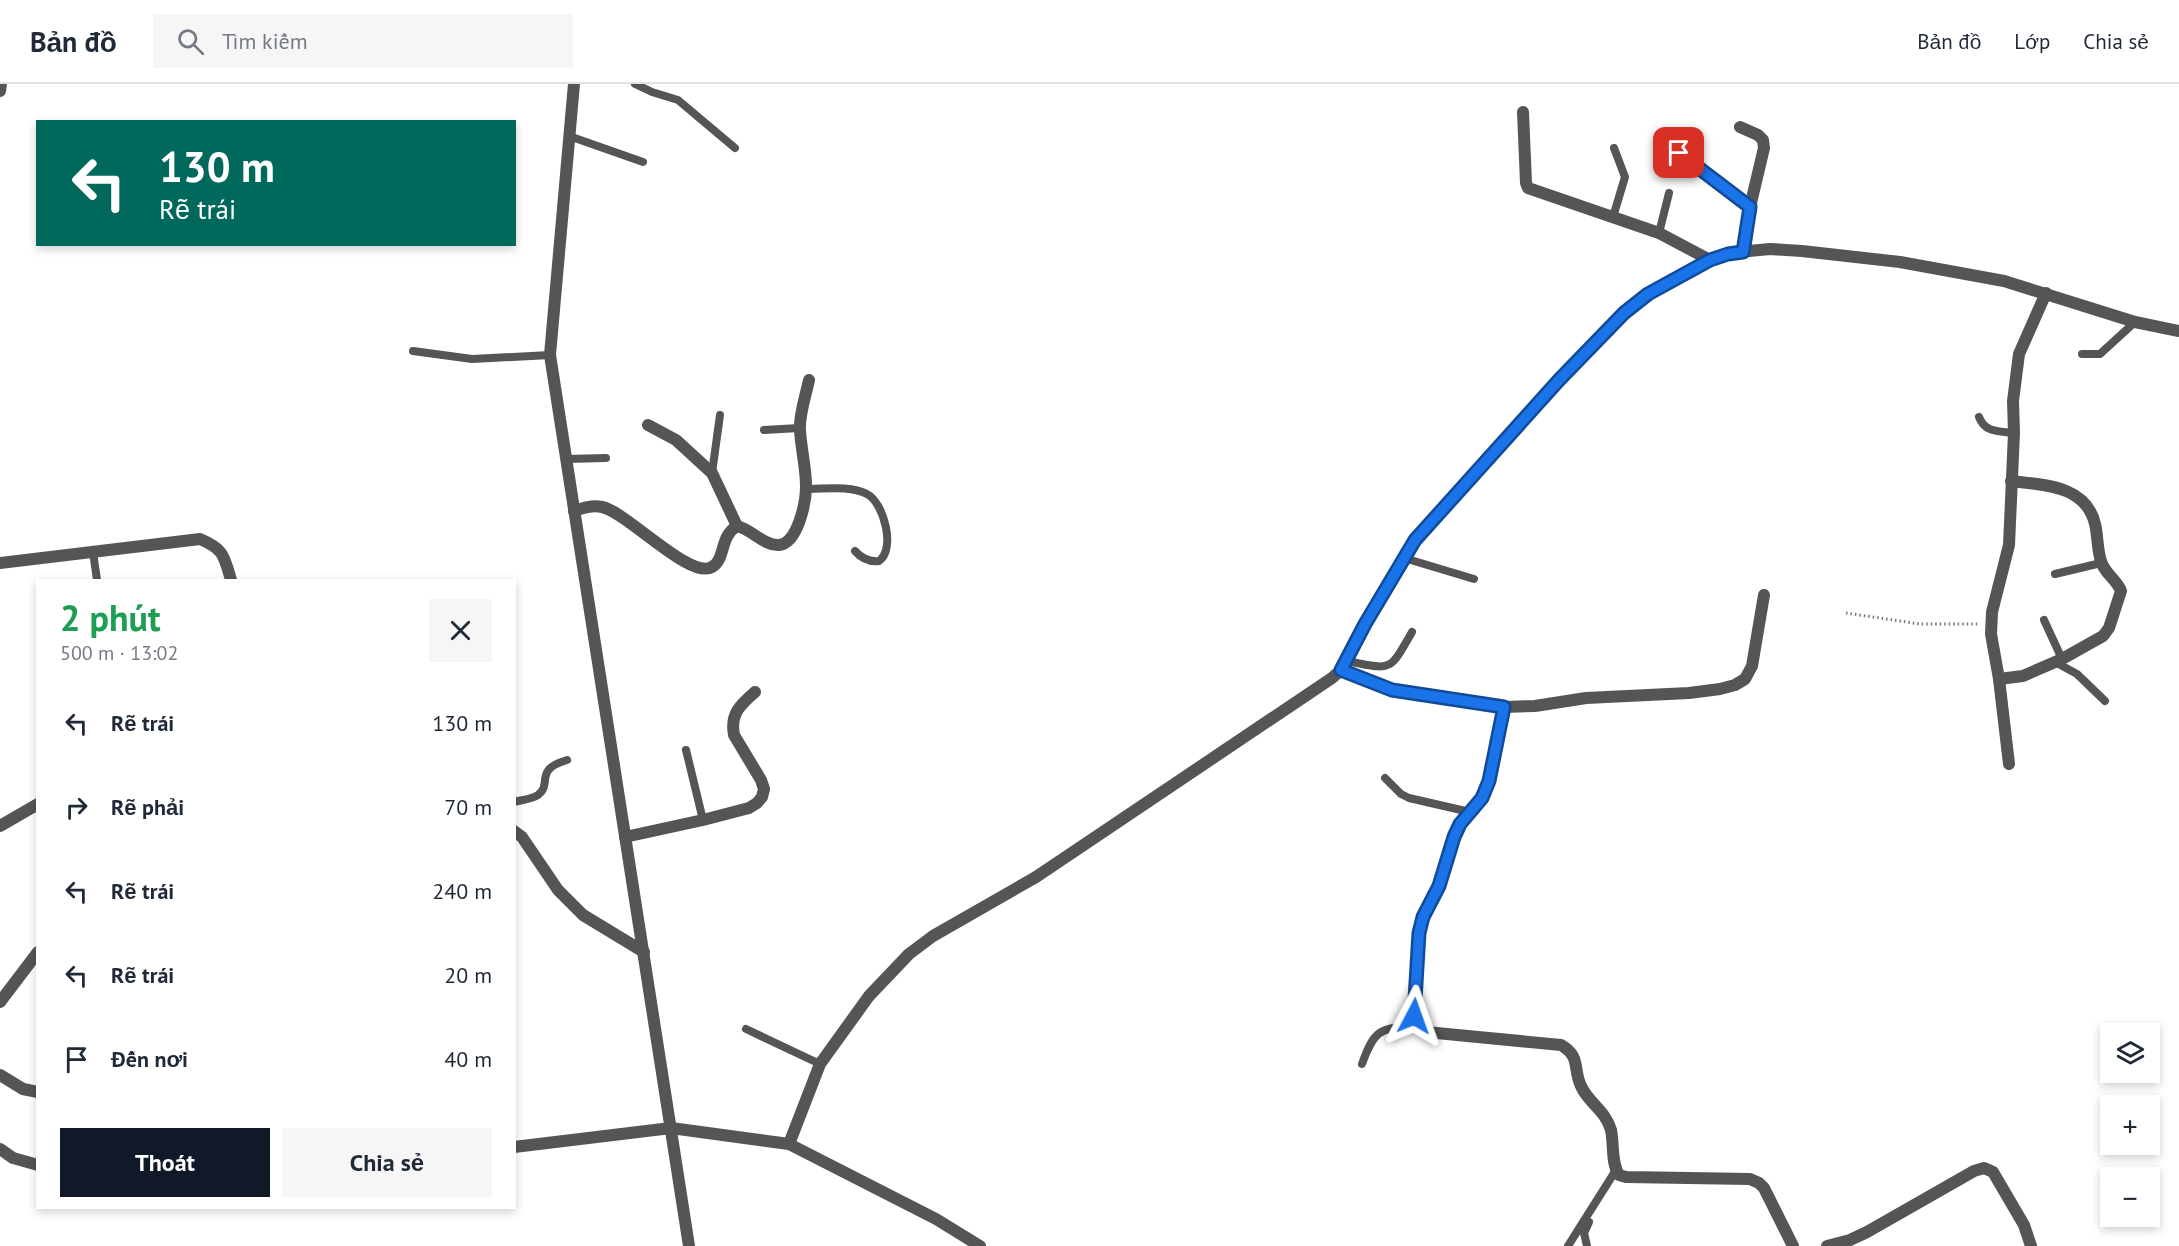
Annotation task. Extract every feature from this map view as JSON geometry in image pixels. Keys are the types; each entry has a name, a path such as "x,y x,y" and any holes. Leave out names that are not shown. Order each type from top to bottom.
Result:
{"street":[{"path":"0,91 1,84"},
{"path":"574,84 550,355 689,1246"},
{"path":"1523,112 1528,188 1659,233 1710,260"},
{"path":"1740,127 1758,135 1763,140 1764,148 1750,207 1743,252"},
{"path":"789,1144 820,1064 870,996 909,954 933,936 1036,877 1332,678 1343,666 1415,540 1559,380 1624,313 1648,294 1710,260 1728,254 1770,249 1802,251 1900,262 2004,281 2135,322 2179,331"},
{"path":"2009,764 1999,679 1992,648 1991,624 2009,545 2014,433 2013,401 2019,354 2046,293"},
{"path":"574,511 591,506 604,507 618,514 700,570 710,569 717,563 729,531 737,526 747,528 764,541 777,546 789,542 797,531 806,489 799,428 808,380"},
{"path":"648,425 676,440 712,473 737,526"},
{"path":"1999,679 2023,676 2059,661 2103,636 2109,628 2121,591 2101,563 2095,523 2091,513 2075,495 2059,487 2011,481"},
{"path":"0,563 200,539 217,546 226,561 231,579"},
{"path":"1343,666 1392,690 1504,707 1534,706 1586,698 1689,693 1720,689 1735,685 1745,679 1752,666 1764,595"},
{"path":"624,837 749,808 762,797 764,789 761,780 734,735 732,727 733,716 739,706 755,692"},
{"path":"1504,707 1489,781 1482,798 1454,837 1439,886 1423,917 1419,933 1414,1016 1418,1025 1426,1032 1561,1045 1570,1051 1576,1060 1578,1080 1583,1091 1603,1112 1611,1130 1618,1173 1626,1177 1750,1179 1764,1188 1792,1246"},
{"path":"0,826 36,805"},
{"path":"516,832 522,837 558,890 583,915 644,952"},
{"path":"0,1002 36,955"},
{"path":"0,1075 23,1089 36,1092"},
{"path":"516,1147 671,1128 789,1144 936,1220 980,1246"},
{"path":"0,1149 13,1158 36,1164"},
{"path":"1827,1246 1850,1240 1867,1232 1974,1171 1984,1168 1993,1172 2024,1226 2031,1246"}],"lane":[{"path":"635,84 678,100 735,148"},
{"path":"569,136 643,162"},
{"path":"1613,217 1625,177 1614,148"},
{"path":"1679,153 1750,207"},
{"path":"1659,233 1669,192"},
{"path":"2082,354 2100,354 2135,322"},
{"path":"413,351 472,359 550,355"},
{"path":"712,473 720,415"},
{"path":"1979,417 1984,426 1989,429 2014,433"},
{"path":"764,430 799,428"},
{"path":"566,459 606,458"},
{"path":"806,489 842,488 867,494 876,502 884,519 888,536 886,553 879,561 872,561 864,559 855,551"},
{"path":"93,552 97,579"},
{"path":"1404,558 1474,579"},
{"path":"2055,574 2101,563"},
{"path":"2044,620 2059,661 2077,674 2105,701"},
{"path":"1343,666 1389,666 1412,633"},
{"path":"686,750 703,820"},
{"path":"516,801 539,794 543,788 548,768 555,763 567,760"},
{"path":"1385,778 1401,794 1409,798 1470,812"},
{"path":"1362,1064 1369,1043 1379,1033 1387,1028 1418,1025"},
{"path":"746,1029 820,1064"},
{"path":"1568,1246 1618,1173"},
{"path":"1587,1246 1586,1227 1618,1173"}],"path":[{"path":"1846,613 1920,624 1991,624"}],"route":[{"path":"1414,1016 1419,933 1423,917 1439,886 1460,824 1482,798 1489,781 1504,707 1392,690 1341,670 1365,624 1415,540 1559,380 1624,313 1648,294 1710,260 1743,252 1750,207 1679,153"}]}
